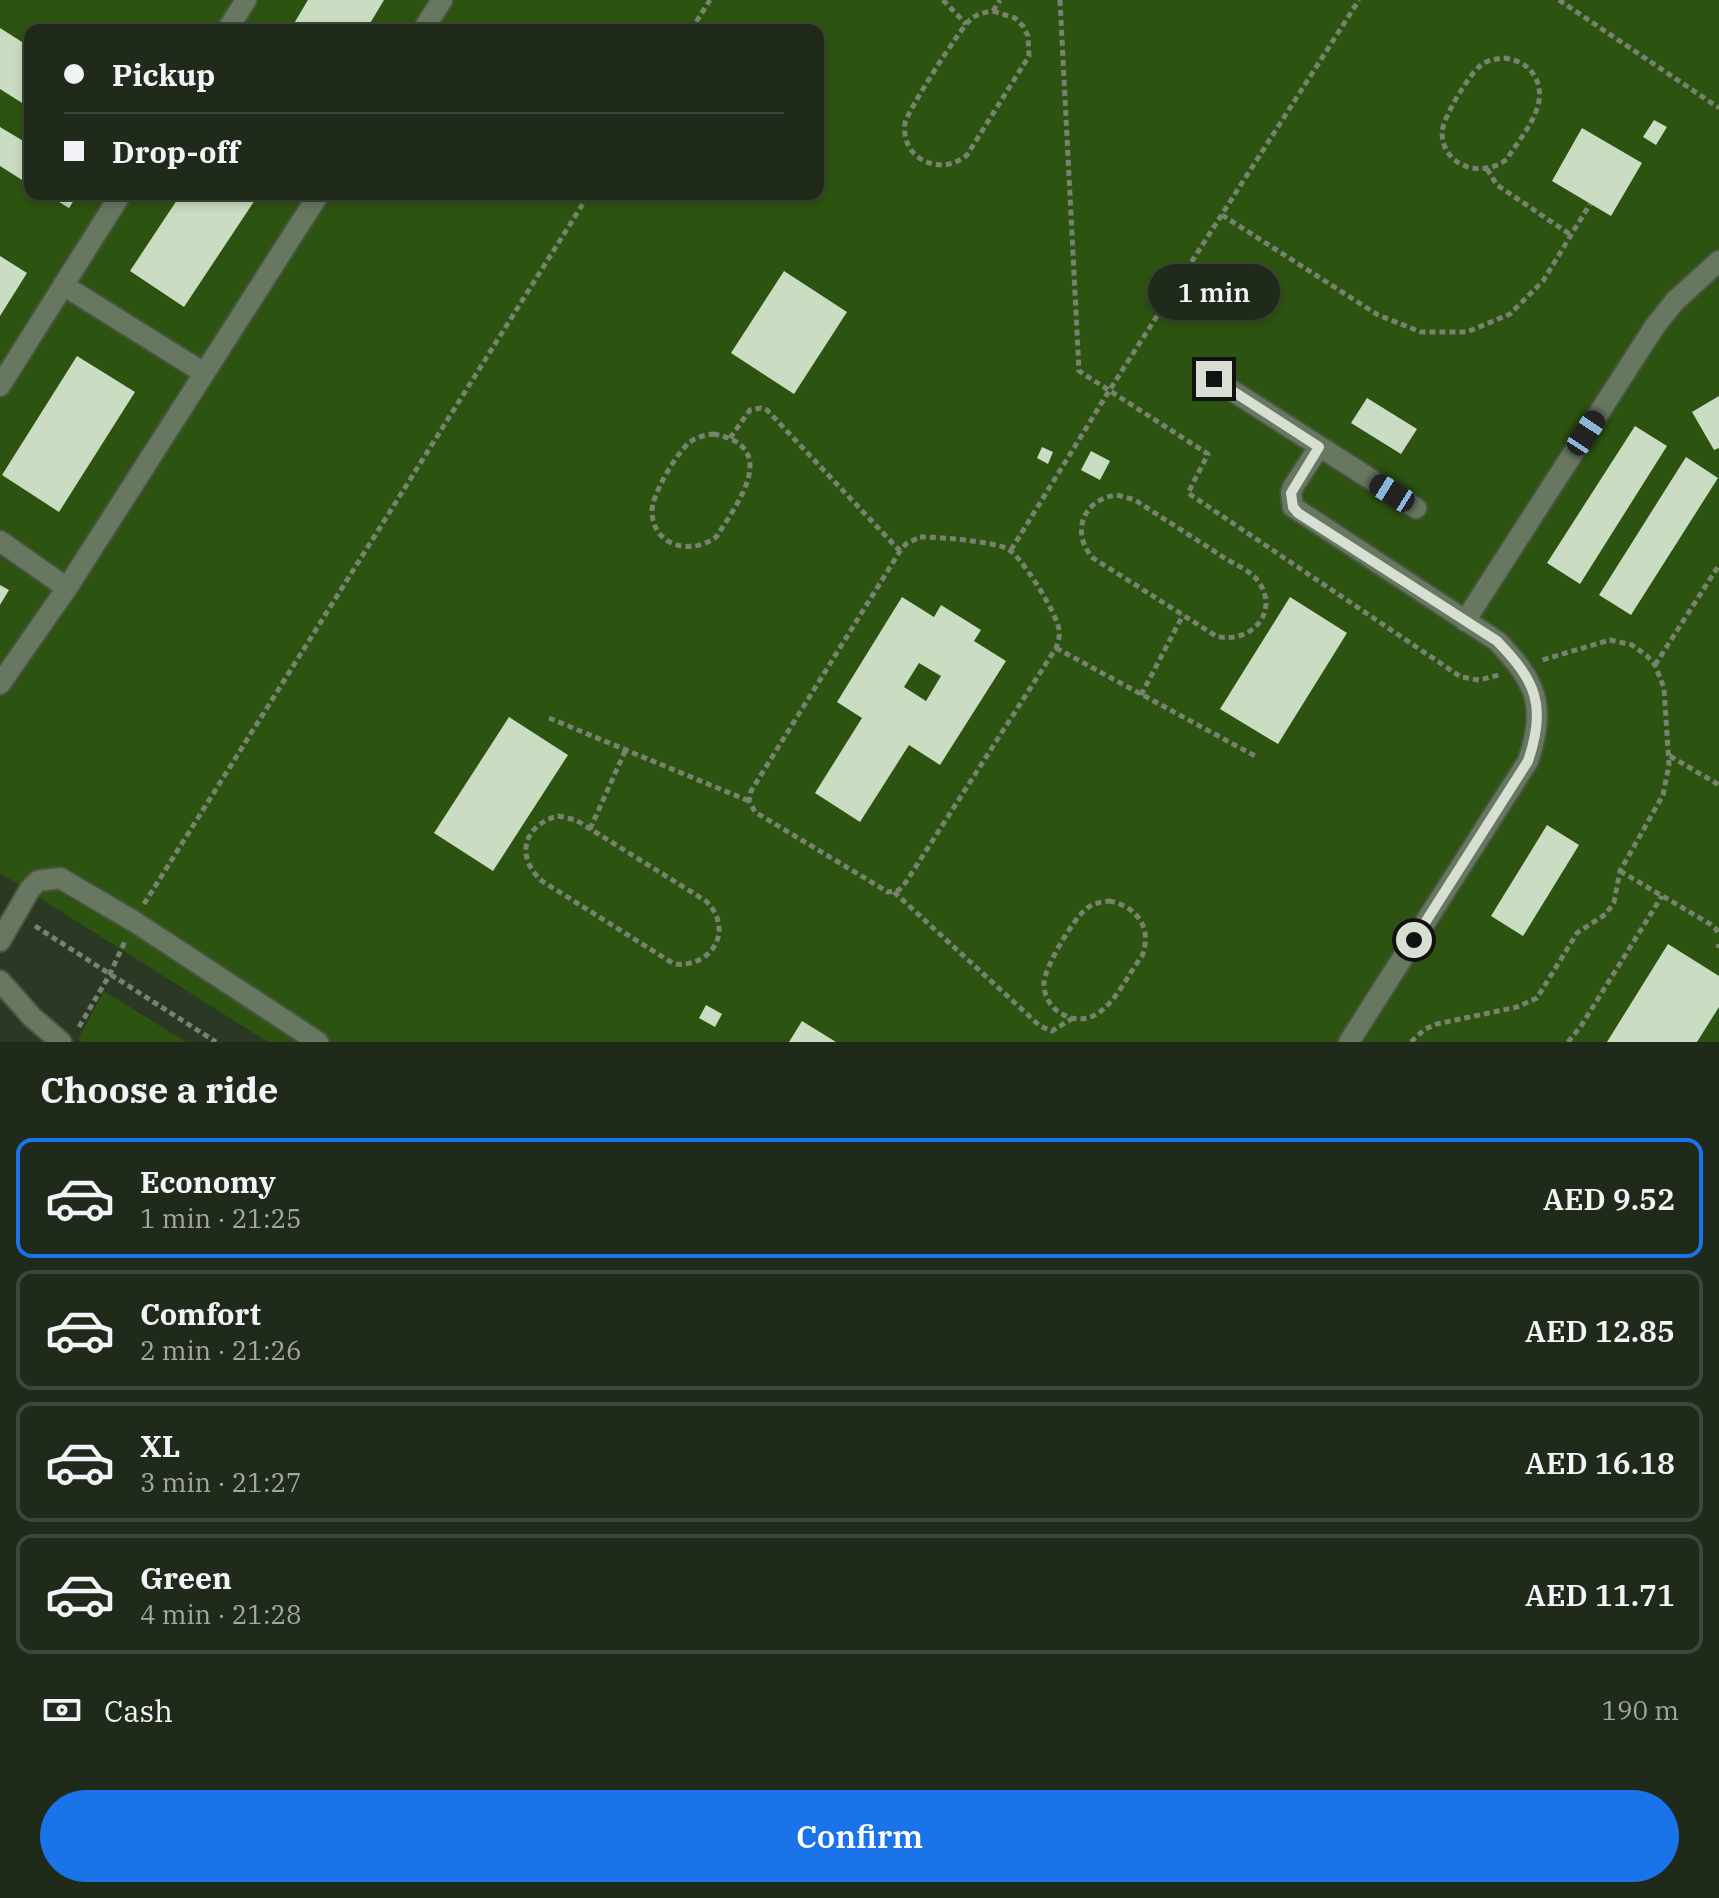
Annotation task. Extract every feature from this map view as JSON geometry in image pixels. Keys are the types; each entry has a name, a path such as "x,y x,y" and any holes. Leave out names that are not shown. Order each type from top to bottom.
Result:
{"street":[{"path":"231,24 246,0"},
{"path":"427,24 442,0"},
{"path":"0,386 117,200"},
{"path":"0,684 67,588 315,200"},
{"path":"1465,621 1655,326 1683,293 1719,261"},
{"path":"63,285 204,373"},
{"path":"1214,379 1416,508"},
{"path":"1319,447 1293,487 1293,507 1497,641 1522,667 1533,688 1538,713 1536,737 1528,761 1349,1042"},
{"path":"0,541 67,588"},
{"path":"0,941 30,889 38,881 60,878 135,922 318,1042"},
{"path":"0,981 32,1017 61,1042"}],"path":[{"path":"695,24 710,0"},
{"path":"943,0 966,24"},
{"path":"993,11 1000,0"},
{"path":"1010,550 1359,0"},
{"path":"1559,0 1719,108"},
{"path":"993,11 1015,18 1028,36 1029,56 967,155 955,163 934,165 916,156 909,148 905,138 906,118 966,24 972,18 993,11"},
{"path":"1492,59 1515,59 1533,73 1538,83 1539,104 1507,159 1487,169 1463,166 1454,160 1444,142 1445,120 1482,64 1492,59"},
{"path":"1487,169 1497,185 1571,235"},
{"path":"78,1028 167,864 585,200"},
{"path":"1222,215 1378,315 1421,332 1467,332 1510,314 1543,281 1590,204"},
{"path":"730,438 744,414 755,408 767,410 900,551"},
{"path":"713,434 730,438 743,449 748,460 751,472 746,490 710,542 693,548 672,544 656,529 651,508 653,498 691,441 713,434"},
{"path":"1117,495 1135,500 1256,578 1266,601 1261,621 1254,629 1237,638 1216,636 1183,615 1093,558 1086,550 1080,529 1082,518 1096,501 1117,495"},
{"path":"749,801 751,791 906,544 920,537 1010,550 1020,559 1057,622 1060,631 1056,648 906,882 894,891"},
{"path":"1655,665 1719,565"},
{"path":"1141,695 1183,615"},
{"path":"1056,648 1257,757"},
{"path":"549,718 749,801 755,812 882,890 894,891 1040,1026 1052,1031 1073,1018 1092,1017 1105,1008 1142,956 1144,926 1139,916 1121,903 1098,902 1079,915 1045,972 1044,991 1049,1001 1054,1009 1073,1018"},
{"path":"590,829 626,749"},
{"path":"1669,755 1719,785"},
{"path":"558,816 576,820 590,829 712,907 719,923 719,933 711,952 704,959 684,965 674,964 533,874 528,865 526,843 538,825 558,816"},
{"path":"1620,871 1710,924 1719,936"},
{"path":"1568,1042 1662,896"},
{"path":"16,914 216,1042"}],"green space":[{"path":"0,0 1719,0 1719,1042 268,1042 0,873"},
{"path":"104,991 186,1042 82,1042 78,1039"}],"building":[{"path":"308,0 384,0 370,24 294,24"},
{"path":"0,28 24,43 24,104 0,89"},
{"path":"1654,120 1667,127 1656,145 1643,137"},
{"path":"0,127 24,141 24,181 0,166"},
{"path":"1582,128 1642,163 1611,216 1552,181"},
{"path":"56,200 74,200 69,208"},
{"path":"177,200 255,200 184,307 130,271"},
{"path":"0,256 27,273 0,316"},
{"path":"784,271 847,312 794,394 731,353"},
{"path":"77,356 135,392 59,512 2,475"},
{"path":"1719,396 1719,448 1714,450 1692,412"},
{"path":"1367,398 1417,429 1401,454 1351,423"},
{"path":"1635,426 1667,446 1580,584 1547,563"},
{"path":"1042,447 1053,452 1048,464 1037,458"},
{"path":"1091,451 1110,461 1100,480 1081,470"},
{"path":"1686,457 1718,478 1631,615 1599,595"},
{"path":"0,585 9,590 0,605"},
{"path":"902,597 934,617 941,605 981,630 974,641 1006,661 940,765 909,745 860,822 815,793 862,718 837,702","holes":["919,663 941,676 926,701 904,687"]},
{"path":"1290,597 1347,633 1278,744 1220,709"},
{"path":"509,717 568,755 493,871 434,833"},
{"path":"1547,825 1579,845 1523,936 1491,916"},
{"path":"1668,944 1719,976 1719,1007 1697,1042 1607,1042"},
{"path":"706,1005 722,1014 715,1027 699,1018"},
{"path":"802,1021 836,1042 789,1042"}],"route":[{"path":"1214,379 1319,447 1291,493 1293,507 1298,513 1497,641 1522,667 1533,688 1538,713 1536,737 1528,761 1414,940"}]}
